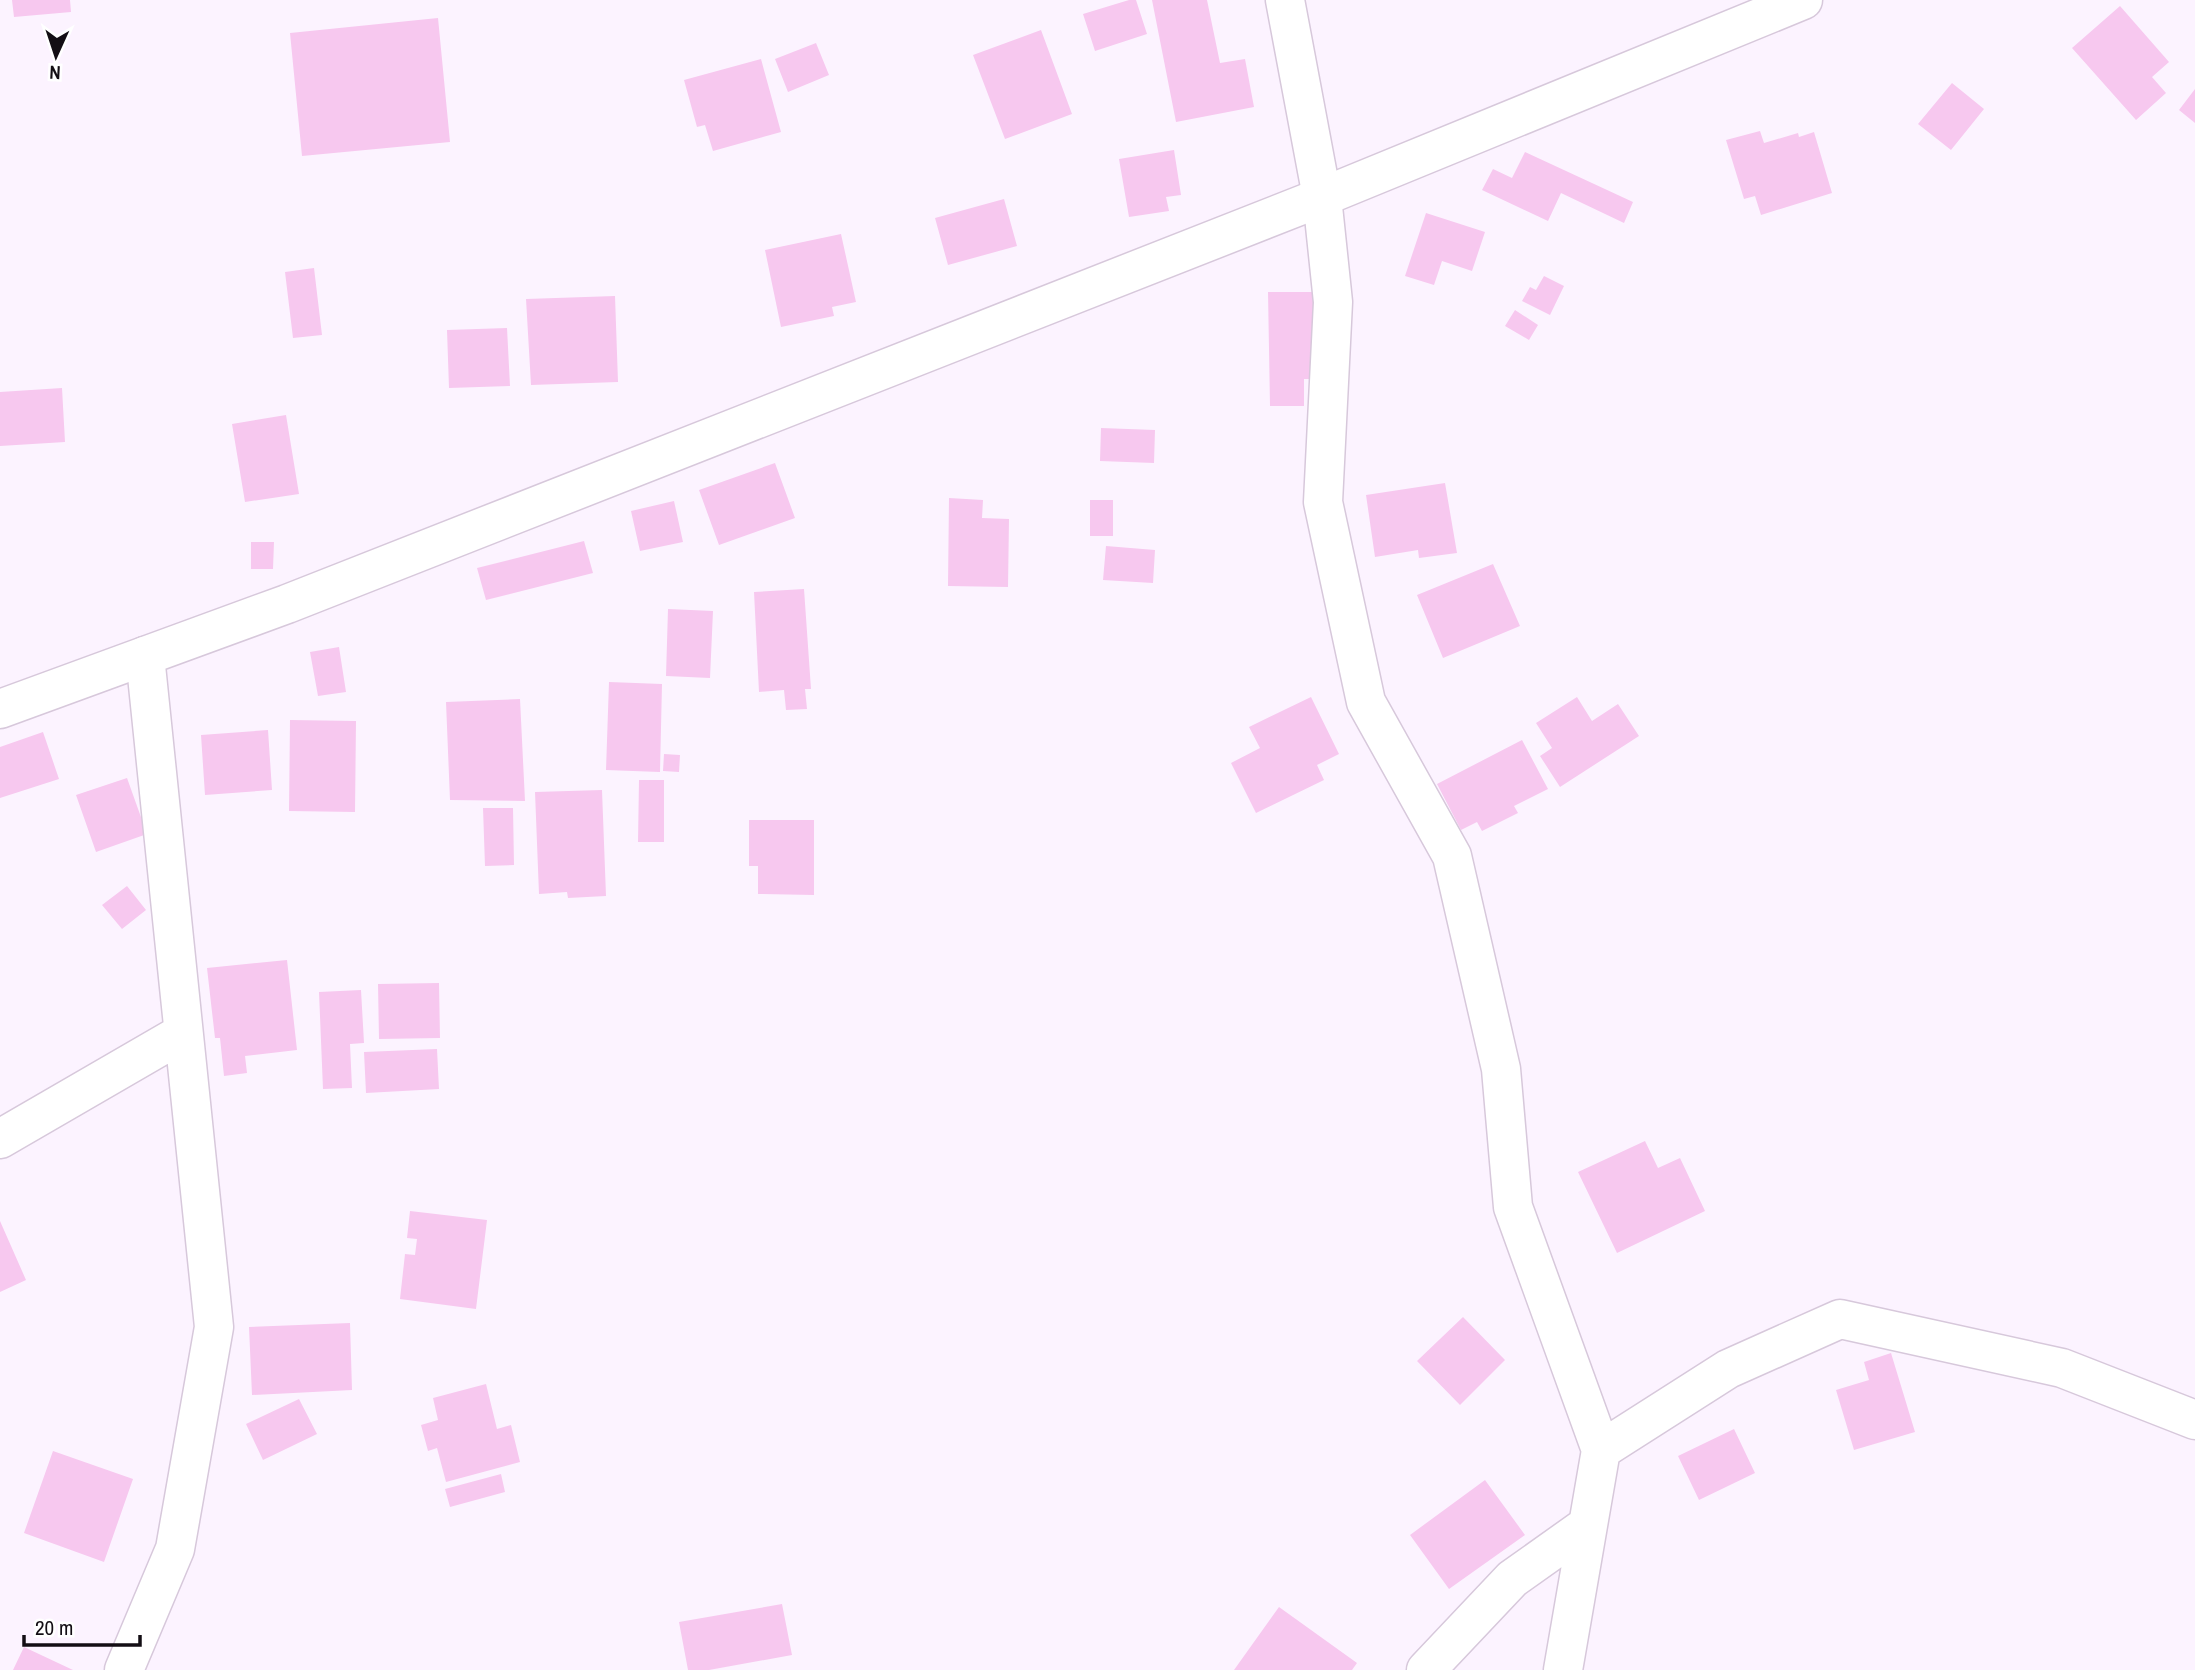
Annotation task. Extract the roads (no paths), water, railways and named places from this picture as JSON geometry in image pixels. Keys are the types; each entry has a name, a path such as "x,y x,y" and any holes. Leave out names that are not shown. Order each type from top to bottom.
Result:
{"street":[{"path":"1284,0 1322,197 1333,302 1323,502 1366,702 1452,856 1501,1069 1513,1207 1601,1450 1563,1670"},
{"path":"0,709 287,604 1322,197 1803,0"},
{"path":"124,1670 175,1549 214,1327 145,656"},
{"path":"0,1139 183,1032"},
{"path":"1601,1450 1728,1369 1840,1319 2062,1368 2195,1420"},
{"path":"1426,1670 1512,1579 1588,1525"}]}
